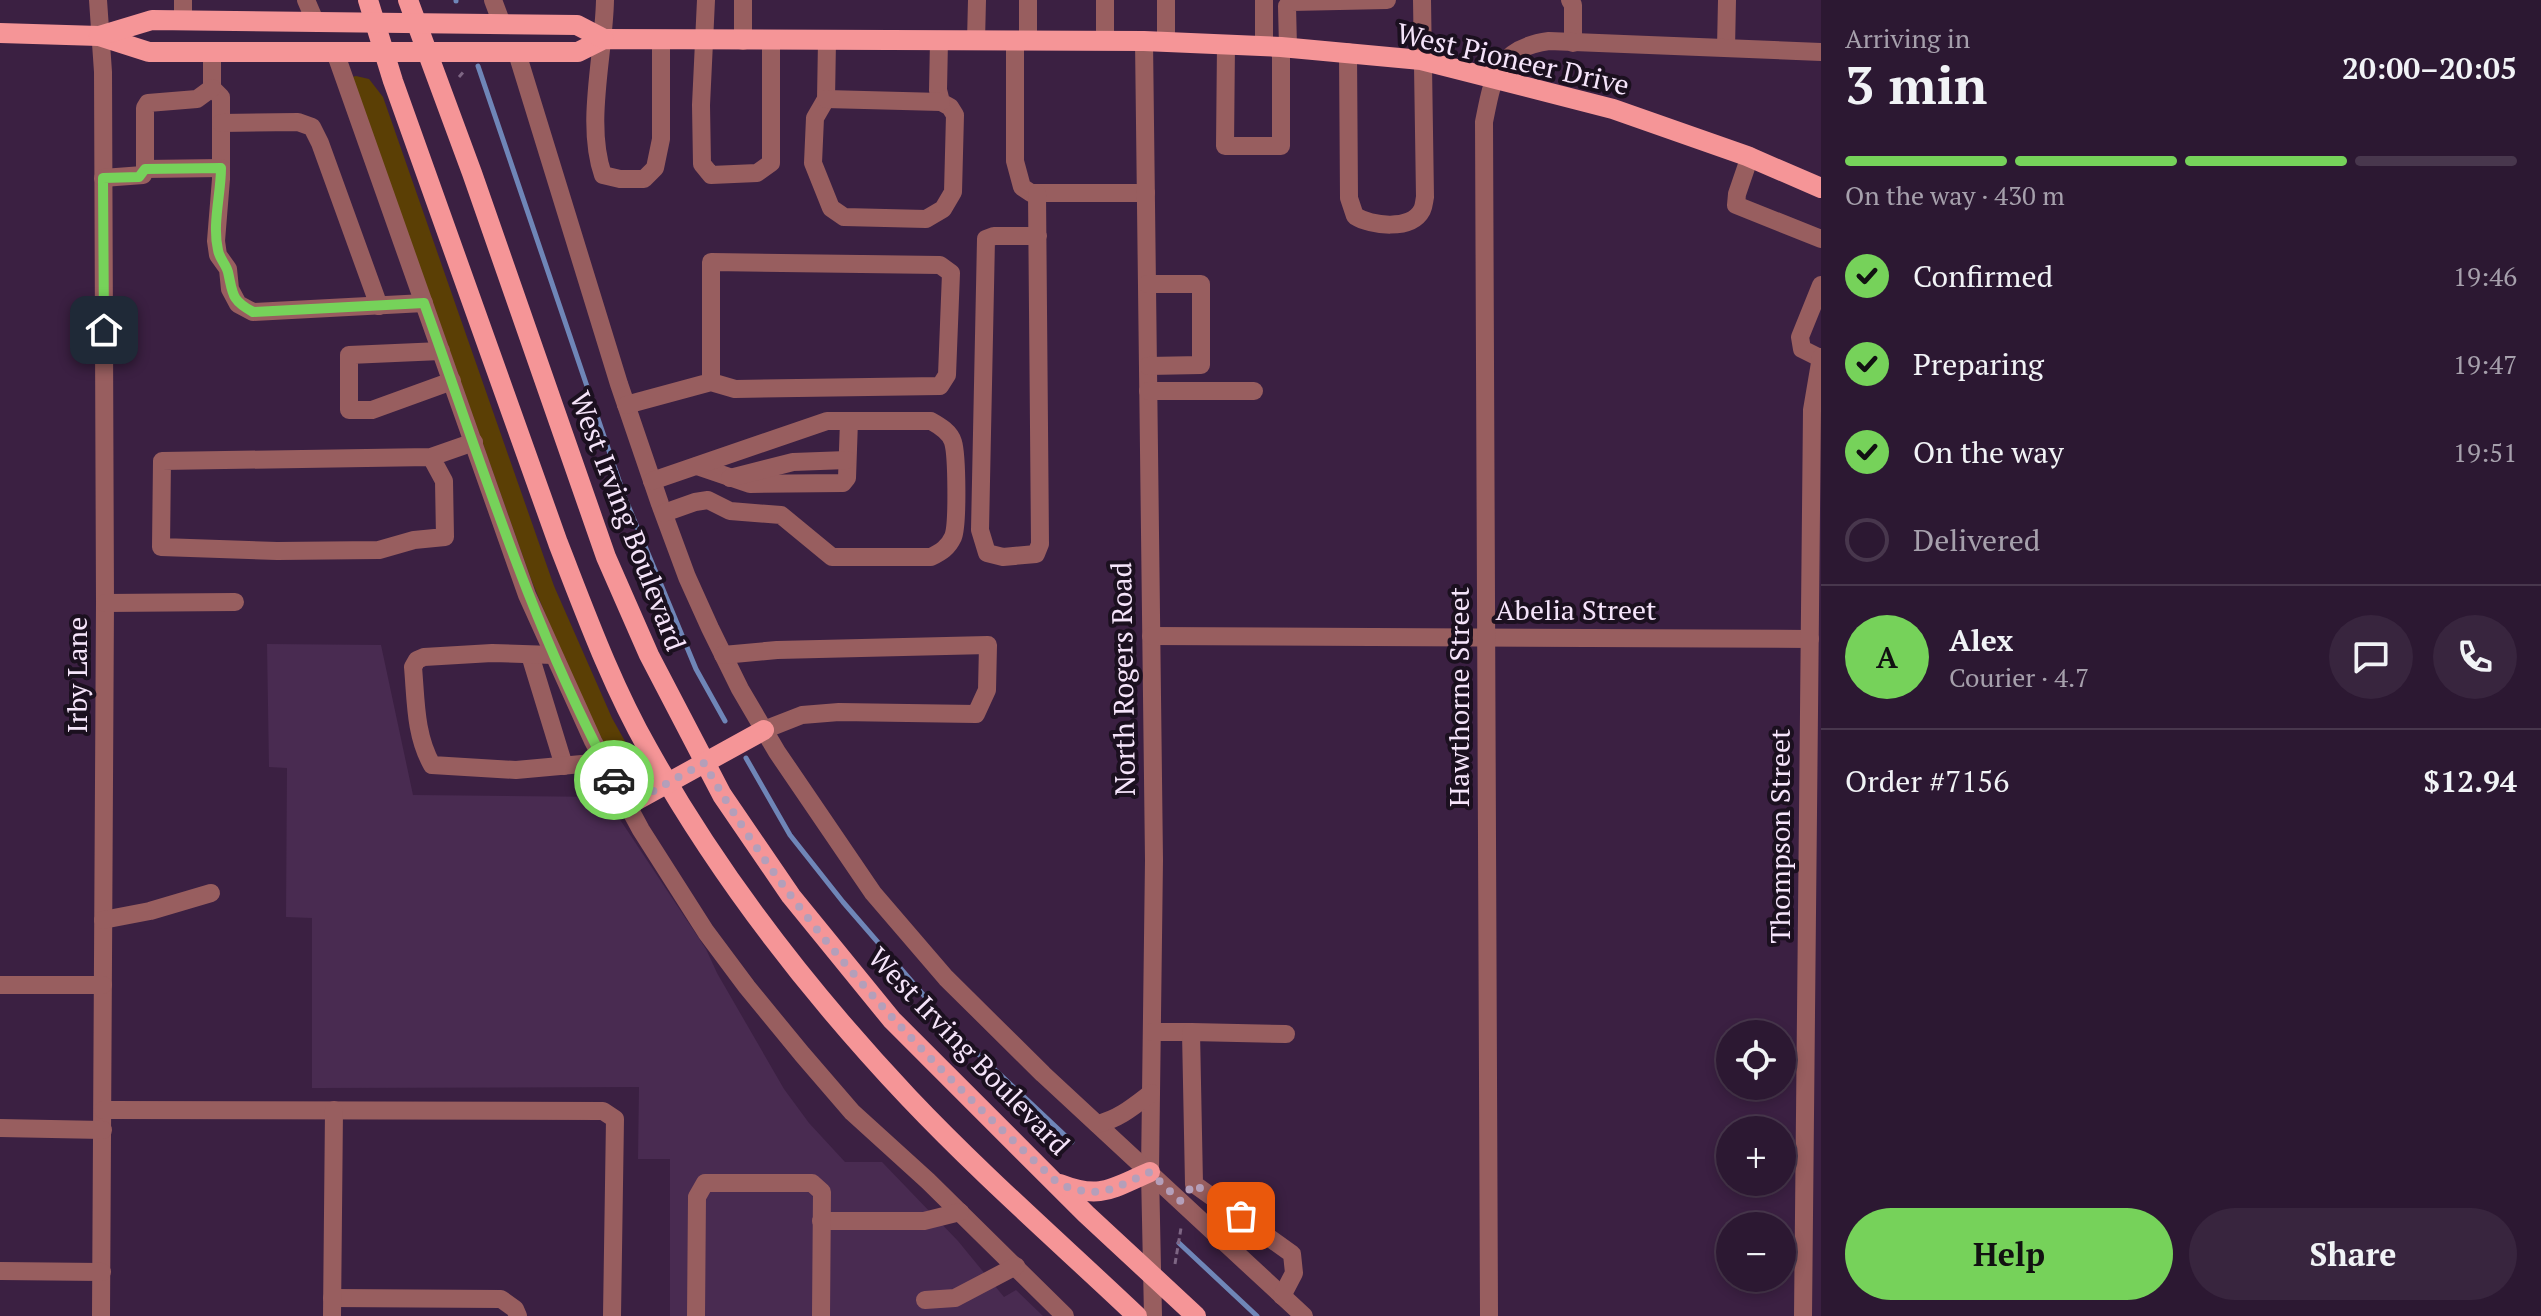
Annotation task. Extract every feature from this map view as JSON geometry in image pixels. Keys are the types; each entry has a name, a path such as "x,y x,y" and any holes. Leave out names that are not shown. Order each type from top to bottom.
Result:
{"main road":[{"path":"368,0 558,543 615,680 668,783 722,870 839,1022 911,1100 1137,1316"},
{"name":"West Irving Boulevard","path":"408,0 606,557 649,655 704,763 761,855 892,1020 1152,1277 1196,1316"},
{"path":"99,36 183,10 315,21"},
{"name":"West Pioneer Drive","path":"315,21 577,25 604,39 1144,41 1278,47 1421,60 1613,109 1750,156 1821,188"},
{"path":"0,33 99,36 149,52 335,52"},
{"name":"West Pioneer Drive","path":"335,52 578,52 604,39"},
{"path":"628,805 764,730"},
{"path":"1059,1184 1083,1193 1102,1192 1150,1172"}],"street":[{"name":"Irby Lane","path":"98,0 103,72 105,603 101,1316"},
{"path":"306,0 315,21"},
{"path":"493,0 502,24"},
{"path":"605,0 604,39 596,100 596,157 603,175 644,179 655,168 661,139 661,40"},
{"path":"706,0 701,105 702,164 711,175 757,173 771,163 771,41"},
{"path":"743,0 743,41"},
{"path":"976,41 977,0"},
{"path":"1028,0 1021,41 1015,161 1022,187 1031,193 1146,193"},
{"path":"1105,0 1105,41"},
{"path":"1166,0 1166,42"},
{"path":"1264,0 1278,47"},
{"path":"1226,44 1225,146 1281,146 1278,47 1287,6 1291,2 1387,0"},
{"path":"1348,52 1349,198 1355,216 1368,224 1407,224 1421,212 1425,197 1422,0"},
{"path":"1570,0 1573,5 1573,43"},
{"path":"1726,48 1727,0"},
{"path":"826,99 941,102 950,107 955,115 953,192 943,209 926,219 844,217 831,208 813,163 815,118 826,99 827,41"},
{"path":"939,41 938,90 941,102"},
{"name":"North Rogers Road","path":"1144,41 1154,860 1150,1172 1153,1316"},
{"path":"1494,78 1509,56 1528,44 1549,41 1821,52"},
{"path":"212,52 212,88 221,97 221,168 216,241 218,255 228,269 230,289 238,304 253,312 424,303"},
{"path":"335,52 513,559 553,655 628,805 706,932 747,987 852,1112 960,1212 1065,1316"},
{"name":"West Irving Boulevard","path":"517,53 626,405 687,577 723,655 764,730 840,848 899,925 946,978 1097,1124 1304,1316"},
{"name":"Hawthorne Street","path":"1489,1316 1484,122 1494,78"},
{"path":"103,178 139,177 145,169 145,108 148,103 197,99 212,88"},
{"path":"221,123 298,122 312,127 379,306"},
{"path":"1750,156 1736,205 1821,239"},
{"path":"145,169 221,168"},
{"path":"1037,193 1038,236 1040,544 1036,554 1003,557 987,553 980,530 986,239 994,236 1038,236"},
{"path":"626,405 711,382 735,389 940,386 947,375 951,273 940,265 711,262 711,382"},
{"path":"1147,284 1201,284 1201,365 1148,366"},
{"path":"1821,285 1800,337 1802,349 1821,358"},
{"path":"441,351 349,355 349,410 372,410 452,381"},
{"name":"Thompson Street","path":"1803,1316 1813,1116 1812,410 1821,358"},
{"path":"1148,391 1254,391"},
{"path":"652,481 827,421 931,421 946,430 953,443 954,535 945,551 931,557 832,557 781,515 730,511 708,500 664,513"},
{"path":"697,466 750,484 837,485 847,478 849,421"},
{"path":"431,457 444,481 445,537 414,540 379,550 277,551 161,547 162,461 431,457 474,442"},
{"path":"105,603 235,602"},
{"name":"Abelia Street","path":"1151,636 1810,639"},
{"path":"723,655 777,650 988,645 987,690 976,714 839,712 802,715 764,730"},
{"path":"553,655 492,653 417,660 413,667 417,723 423,750 432,765 516,770 604,762"},
{"path":"530,655 564,766"},
{"path":"103,920 150,911 211,893"},
{"path":"0,985 103,985"},
{"path":"1152,1032 1286,1034"},
{"path":"1180,1201 1194,1184 1191,1032"},
{"path":"1097,1124 1130,1111 1151,1093"},
{"path":"103,1110 603,1111 615,1119 612,1316"},
{"path":"334,1110 332,1307 501,1299 515,1309 518,1316"},
{"path":"0,1128 103,1130"},
{"path":"696,1316 697,1197 705,1183 812,1183 822,1192 821,1316"},
{"path":"1194,1184 1292,1254 1294,1273 1282,1296"},
{"path":"821,1221 924,1221 960,1212"},
{"path":"925,1300 955,1298 1016,1266"},
{"path":"0,1271 102,1272"}],"path":[{"path":"1175,1264 1181,1227"}],"shaded area":[{"path":"352,77 369,79 383,97 554,586 612,718 640,768 638,778 631,783 623,781 571,677 531,579"},
{"path":"267,644 381,645 413,795 605,797 706,949 784,1089 809,1123 845,1162 882,1162 958,1241 1004,1297 1016,1290 1043,1316 670,1316 670,1159 638,1159 639,1087 312,1088 312,918 286,917 287,768 269,767"}],"waterway":[{"path":"478,66 625,498 696,669 725,721"},
{"path":"746,758 790,835 843,902 959,1036 1072,1142"},
{"path":"1179,1243 1257,1316"}],"way so far":[{"path":"614,780 628,805 704,763 761,855 892,1020 1059,1184 1083,1193 1102,1192 1150,1172 1180,1201 1194,1184 1241,1216"}],"route":[{"path":"104,330 103,178 139,177 145,169 221,168 216,241 218,255 228,269 230,289 238,304 253,312 424,303 520,577 553,655 614,780"}]}
